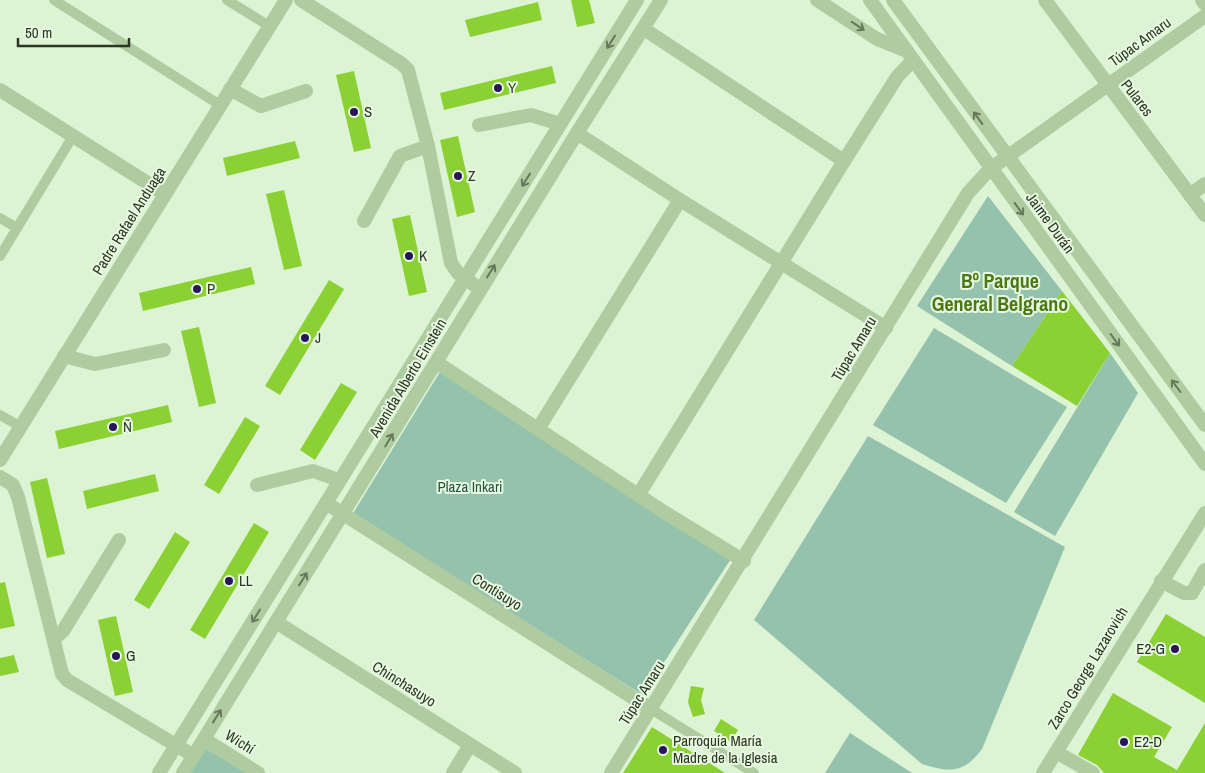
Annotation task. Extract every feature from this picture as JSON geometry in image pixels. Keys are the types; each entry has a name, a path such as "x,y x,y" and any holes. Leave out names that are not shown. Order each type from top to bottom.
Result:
{"street":[{"path":"54,0 220,105"},
{"path":"227,0 269,26"},
{"name":"Padre Rafael Anduaga","path":"0,460 286,0"},
{"path":"301,0 402,64 408,70 428,146 451,263 465,279 480,290"},
{"name":"Avenida Alberto Einstein","path":"159,773 637,0"},
{"name":"Avenida Alberto Einstein","path":"183,773 661,0"},
{"path":"639,494 780,262 910,56 877,39 817,0"},
{"name":"Jaime Durán","path":"870,0 990,169 1205,464"},
{"path":"892,0 1205,425"},
{"name":"Pulares","path":"1045,0 1107,86 1205,215"},
{"path":"1202,0 1205,4"},
{"name":"Túpac Amaru","path":"611,773 744,561 968,193 990,169 1205,16"},
{"path":"644,29 844,161"},
{"path":"230,89 261,106 306,91"},
{"path":"0,90 165,194"},
{"path":"479,125 532,115 560,124"},
{"path":"577,133 680,200 886,328"},
{"path":"0,256 74,136"},
{"path":"364,220 400,156 428,146"},
{"path":"1190,194 1205,184"},
{"path":"538,429 680,200"},
{"path":"0,218 17,228"},
{"path":"64,356 95,364 164,350"},
{"path":"436,362 744,561"},
{"path":"0,415 21,427"},
{"path":"257,485 314,470 339,480"},
{"path":"0,477 13,485 18,497 62,674 67,680 194,756"},
{"name":"Contisuyo","path":"326,503 651,709"},
{"name":"Zarco George Lazarovich","path":"1043,773 1205,513"},
{"path":"54,638 63,631 119,540"},
{"path":"1161,581 1184,593 1192,593 1205,570"},
{"name":"Chinchasuyo","path":"276,622 515,773"},
{"path":"651,709 754,773"},
{"name":"Wichí","path":"204,739 258,773"},
{"path":"453,773 470,745"},
{"path":"1056,752 1092,773"}],"green space":[{"path":"988,196 1062,291 1012,366 917,306"},
{"path":"934,328 1067,407 1006,503 873,425"},
{"path":"1110,353 1138,393 1055,536 1014,512"},
{"name":"Plaza Inkari","path":"443,367 734,554 643,695 352,515"},
{"path":"868,436 1065,547 982,749 969,763 956,769 941,769 922,764 754,620"},
{"path":"850,733 912,773 825,773"},
{"path":"203,747 248,773 190,773"}],"building":[{"path":"571,0 589,0 595,23 577,27"},
{"path":"538,2 542,20 470,37 465,20"},
{"name":"Y","path":"552,66 556,83 444,110 440,93"},
{"name":"S","path":"354,71 371,148 354,152 336,75"},
{"name":"Z","path":"458,136 475,212 457,217 440,140"},
{"path":"295,141 300,158 227,176 223,158"},
{"path":"284,190 302,266 284,270 266,194"},
{"name":"K","path":"410,215 427,292 409,296 392,219"},
{"name":"P","path":"251,267 255,284 143,311 139,293"},
{"name":"J","path":"329,280 344,289 280,395 265,386"},
{"path":"1062,291 1110,353 1077,406 1012,366"},
{"path":"199,327 216,403 199,407 181,331"},
{"path":"341,383 357,392 315,460 300,450"},
{"name":"Ñ","path":"168,405 172,422 59,449 55,431"},
{"path":"245,417 260,426 219,494 204,485"},
{"path":"155,474 159,491 87,509 83,491"},
{"path":"47,478 65,554 47,558 30,482"},
{"name":"LL","path":"254,523 269,532 205,639 190,630"},
{"path":"175,532 190,542 149,609 134,600"},
{"path":"5,582 15,626 0,629 0,583"},
{"name":"E2-G","path":"1166,614 1205,637 1205,703 1137,662"},
{"name":"G","path":"116,616 133,692 115,696 98,620"},
{"path":"14,655 19,672 0,676 0,658"},
{"path":"691,686 704,688 701,700 705,714 693,717 688,702"},
{"name":"E2-D","path":"1113,693 1172,727 1154,757 1177,770 1205,723 1205,773 1104,773 1097,765 1078,755"},
{"path":"721,719 738,730 731,742 714,731"},
{"name":"Parroquía María Madre de la Iglesia","path":"652,727 725,773 623,773"}],"place":[{"name":"Y","path":"498,88"},
{"name":"S","path":"354,112"},
{"name":"Z","path":"458,176"},
{"name":"K","path":"409,256"},
{"name":"P","path":"197,289"},
{"name":"J","path":"305,338"},
{"name":"Ñ","path":"113,427"},
{"name":"LL","path":"229,581"},
{"name":"E2-G","path":"1175,649"},
{"name":"G","path":"116,656"},
{"name":"E2-D","path":"1124,742"},
{"name":"Parroquía María Madre de la Iglesia","path":"663,750"}],"district":[{"name":"Bº Parque General Belgrano","path":"1000,292"}]}
